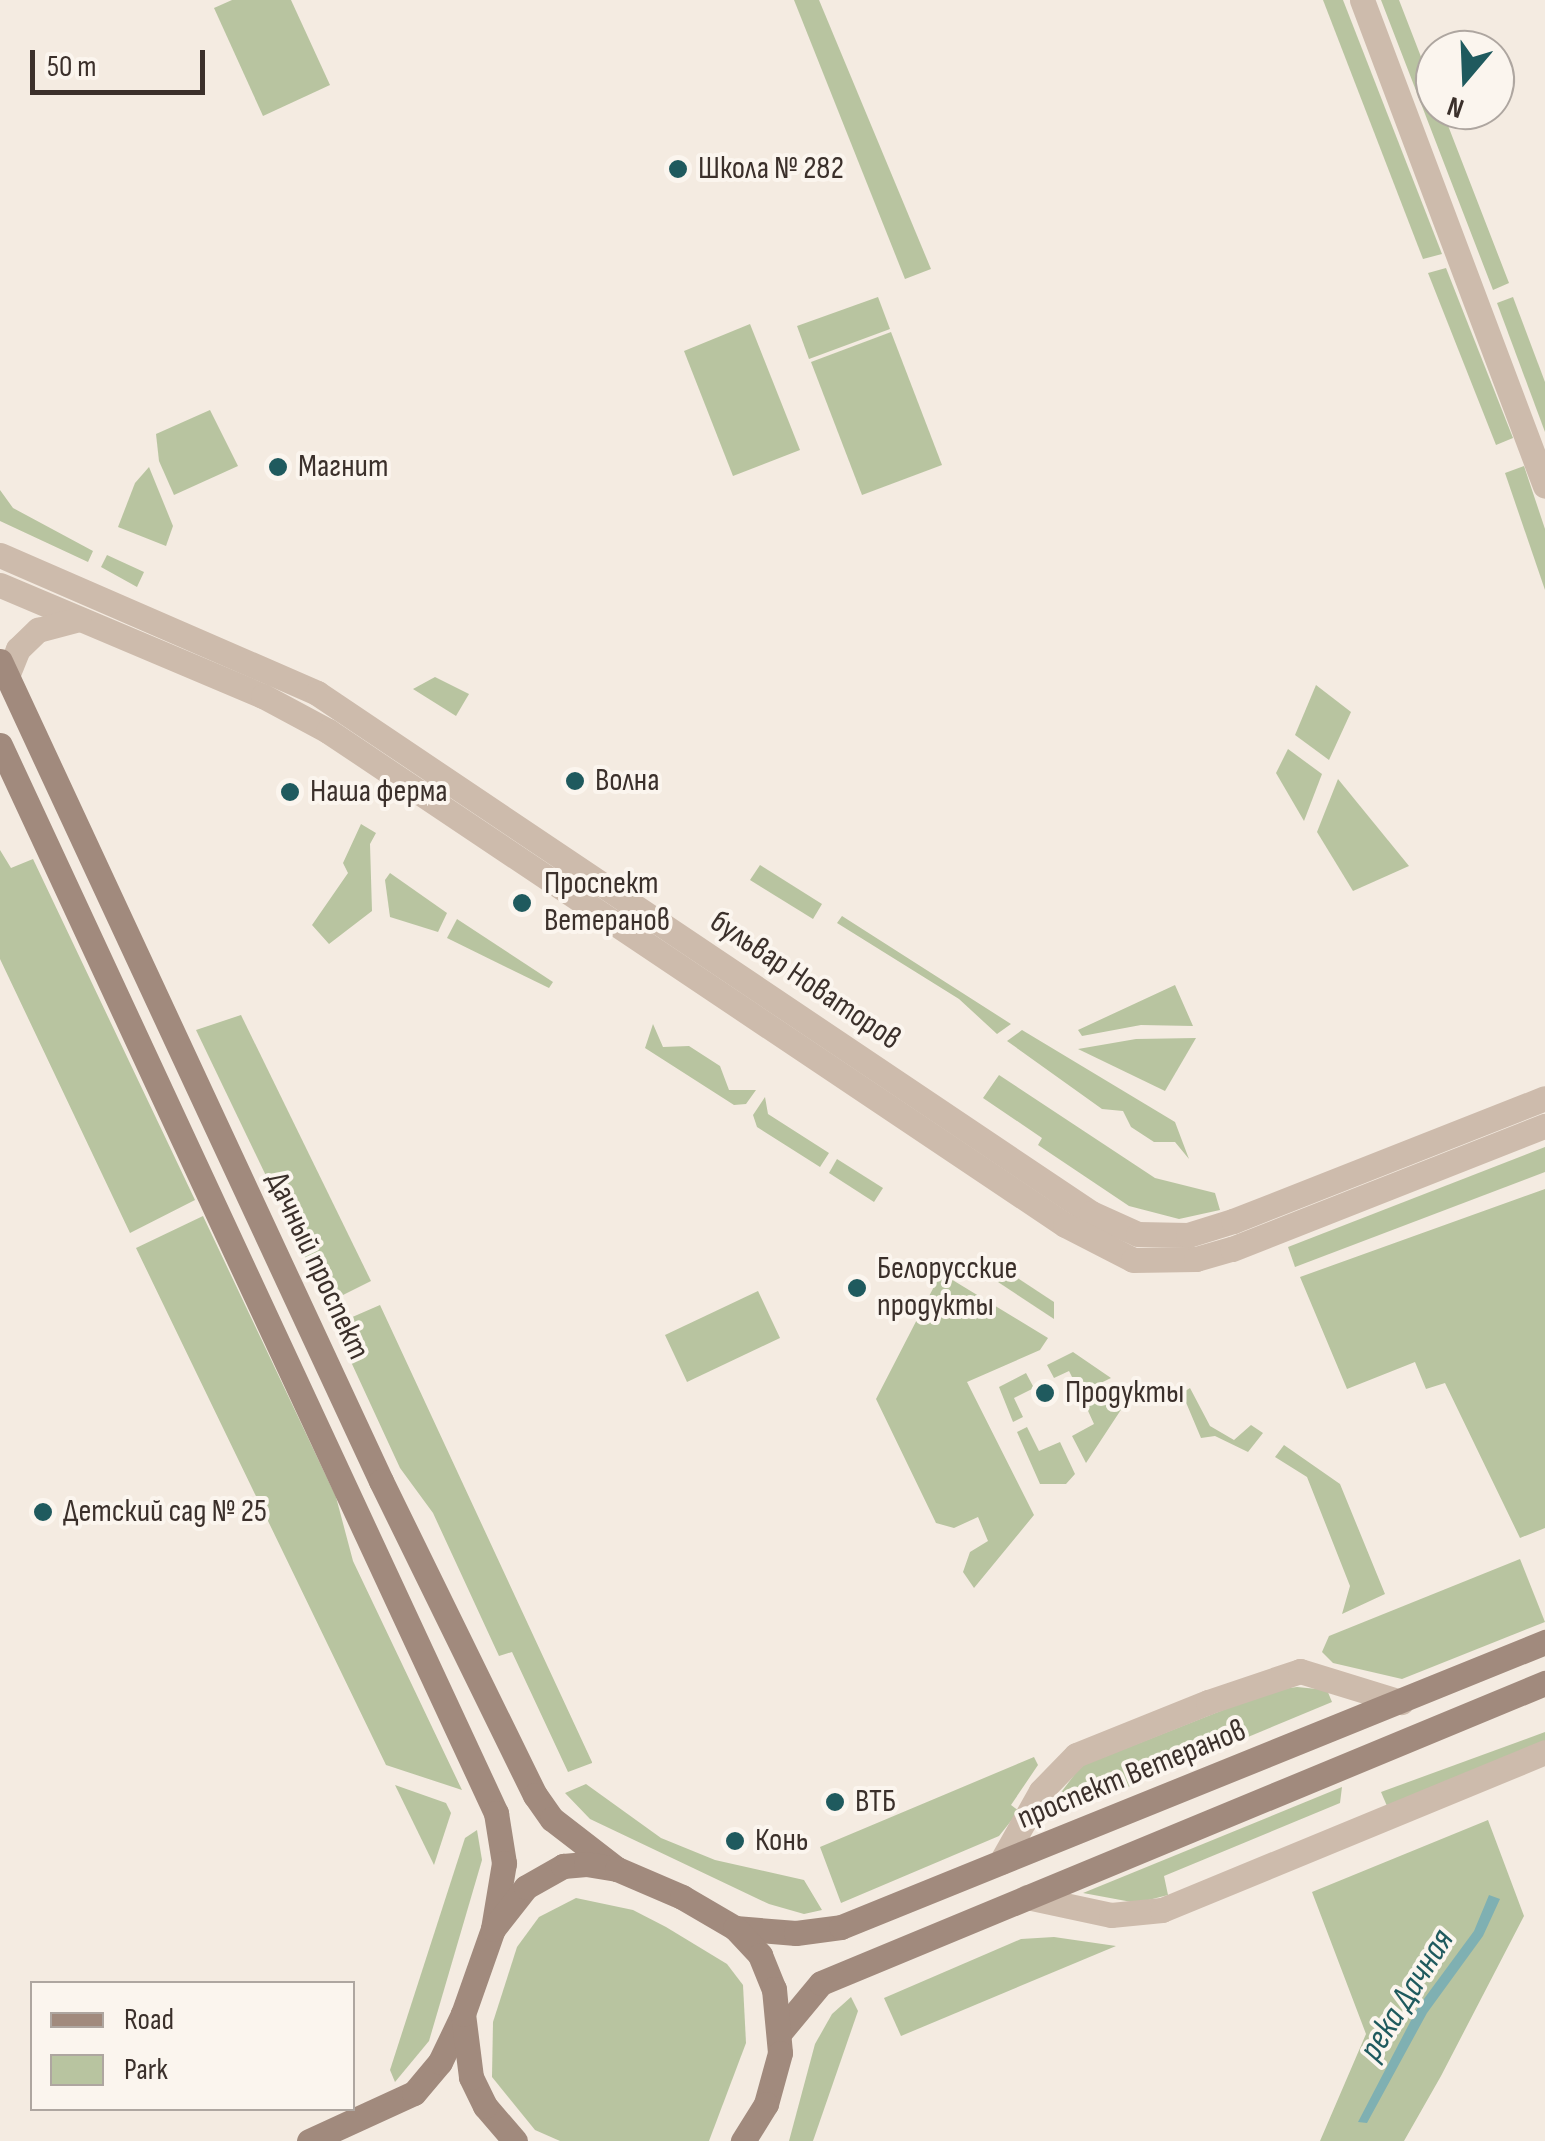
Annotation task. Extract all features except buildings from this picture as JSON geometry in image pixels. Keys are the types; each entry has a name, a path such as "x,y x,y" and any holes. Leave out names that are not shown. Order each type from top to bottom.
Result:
{"main road":[{"name":"Дачный проспект","path":"4,668 373,1464 535,1795 552,1819 616,1869"},
{"name":"Дачный проспект","path":"0,745 352,1492 376,1559 496,1813 504,1863 493,1929"},
{"name":"проспект Ветеранов","path":"735,1928 796,1933 841,1927 1545,1642"},
{"path":"782,2031 821,1983 1545,1683"},
{"path":"310,2141 414,2093 440,2062 463,2014 493,1929 544,1874 586,1864 616,1869 735,1928 760,1955 782,2031 776,2078 749,2137"},
{"path":"463,2014 471,2077 485,2106 515,2141"}],"street":[{"path":"1362,0 1545,486"},
{"name":"бульвар Новаторов","path":"0,555 317,694 1091,1213 1138,1234 1188,1235 1232,1222 1545,1098"},
{"name":"бульвар Новаторов","path":"0,584 328,730 1065,1225 1133,1260 1196,1259 1232,1248 1545,1126"},
{"path":"4,668 38,630 82,619"},
{"path":"1002,1862 1041,1790 1076,1755 1208,1702 1300,1671 1401,1702"},
{"path":"1027,1897 1111,1915 1162,1910 1545,1752"}],"green space":[{"path":"232,0 291,0 330,85 263,116 214,8"},
{"path":"794,0 819,0 931,269 905,279"},
{"path":"1323,0 1343,0 1442,254 1423,259"},
{"path":"1381,0 1399,0 1415,41 1415,88"},
{"path":"1431,130 1450,130 1509,283 1493,290"},
{"path":"1446,268 1513,438 1496,445 1428,273"},
{"path":"878,297 890,329 809,359 797,326"},
{"path":"1513,297 1545,382 1545,432 1497,303"},
{"path":"750,324 800,450 733,476 684,351"},
{"path":"891,332 942,465 862,495 811,362"},
{"path":"210,410 238,466 174,495 159,461 156,434"},
{"path":"1524,466 1545,529 1545,590 1505,473"},
{"path":"149,467 173,526 166,546 118,527 135,483"},
{"path":"0,490 13,508 93,551 88,562 0,521"},
{"path":"107,555 144,572 137,587 101,567"},
{"path":"435,677 469,694 456,716 413,689"},
{"path":"1316,685 1351,712 1329,760 1295,735"},
{"path":"1288,749 1322,774 1304,821 1276,773"},
{"path":"1338,779 1409,866 1353,891 1317,832"},
{"path":"361,824 376,833 370,844 372,911 329,944 312,925 348,873 343,863"},
{"path":"0,850 11,868 33,859 195,1200 130,1233 0,959"},
{"path":"760,865 822,904 813,919 750,880"},
{"path":"390,873 447,913 438,932 390,917 385,880"},
{"path":"842,916 1011,1024 997,1034 959,999 837,923"},
{"path":"457,919 553,982 549,988 447,938"},
{"path":"1175,985 1193,1026 1141,1025 1082,1036 1078,1030"},
{"path":"241,1015 371,1281 327,1303 196,1030"},
{"path":"653,1024 663,1047 689,1046 720,1066 729,1090 756,1090 746,1104 734,1105 645,1048"},
{"path":"1022,1030 1175,1122 1189,1159 1175,1142 1154,1142 1131,1127 1123,1111 1102,1109 1007,1041"},
{"path":"1196,1038 1165,1091 1078,1049 1136,1039"},
{"path":"999,1075 1155,1178 1215,1193 1220,1210 1179,1219 1129,1206 1038,1145 1042,1138 983,1098"},
{"path":"765,1097 768,1114 829,1153 820,1167 757,1127 753,1115"},
{"path":"1545,1147 1545,1172 1295,1267 1288,1247"},
{"path":"837,1159 883,1188 874,1202 829,1173"},
{"path":"1545,1189 1545,1528 1520,1538 1445,1383 1426,1389 1415,1362 1347,1389 1300,1277"},
{"path":"203,1216 336,1497 353,1561 462,1790 386,1765 136,1248"},
{"path":"941,1273 1048,1338 1040,1350 967,1382 1034,1515 974,1588 963,1572 970,1552 988,1541 978,1517 954,1528 936,1523 876,1399"},
{"path":"1013,1275 1054,1302 1054,1319 998,1282"},
{"path":"758,1291 780,1338 687,1382 665,1335"},
{"path":"380,1305 592,1763 568,1772 512,1652 499,1656 433,1513 400,1468 334,1325"},
{"path":"1073,1352 1111,1378 1080,1393 1069,1371 1054,1378 1047,1365"},
{"path":"1026,1373 1034,1388 1014,1398 1023,1417 1013,1422 999,1387"},
{"path":"1126,1384 1130,1396 1086,1463 1072,1436 1094,1424 1084,1402"},
{"path":"1190,1388 1210,1426 1234,1440 1251,1425 1263,1433 1248,1452 1215,1436 1201,1438 1182,1393"},
{"path":"1027,1427 1039,1451 1060,1442 1075,1474 1066,1484 1040,1484 1017,1432"},
{"path":"1284,1445 1340,1484 1385,1594 1342,1614 1350,1586 1307,1477 1275,1457"},
{"path":"1520,1559 1545,1622 1402,1679 1333,1663 1322,1652 1329,1636"},
{"path":"1274,1690 1327,1690 1332,1702 1056,1817 1047,1811 1081,1766"},
{"path":"1545,1732 1545,1743 1387,1806 1381,1792"},
{"path":"1034,1757 1038,1765 1011,1805 1019,1811 999,1836 841,1903 820,1847"},
{"path":"586,1784 661,1838 715,1860 804,1880 822,1910 804,1914 769,1904 590,1819 565,1793"},
{"path":"395,1785 446,1803 451,1813 434,1865"},
{"path":"1342,1787 1340,1803 1164,1876 1168,1895 1137,1903 1083,1893"},
{"path":"1488,1820 1524,1916 1441,2076 1404,2141 1320,2141 1366,2034 1312,1892"},
{"path":"477,1830 482,1860 429,2041 395,2082 390,2070 465,1838"},
{"path":"576,1898 633,1910 666,1927 727,1964 743,1985 746,2043 709,2141 560,2141 535,2130 492,2077 493,2022 517,1947 539,1917"},
{"path":"1054,1937 1116,1946 901,2036 884,1998 1021,1939"},
{"path":"851,1997 858,2011 813,2141 789,2141 815,2044 832,2014"}],"water":[{"path":"1489,1895 1500,1899 1483,1936 1427,2013 1367,2123 1358,2122 1418,2007 1474,1931"}],"place":[{"name":"Школа № 282","path":"678,169"},
{"name":"Магнит","path":"278,467"},
{"name":"Волна","path":"575,781"},
{"name":"Наша ферма","path":"290,792"},
{"name":"Проспект Ветеранов","path":"522,903"},
{"name":"Белорусские продукты","path":"857,1288"},
{"name":"Продукты","path":"1045,1393"},
{"name":"Детский сад № 25","path":"43,1512"},
{"name":"ВТБ","path":"835,1802"},
{"name":"Конь","path":"735,1841"}],"water label":[{"name":"река Дачная","path":"1407,1995"}]}
